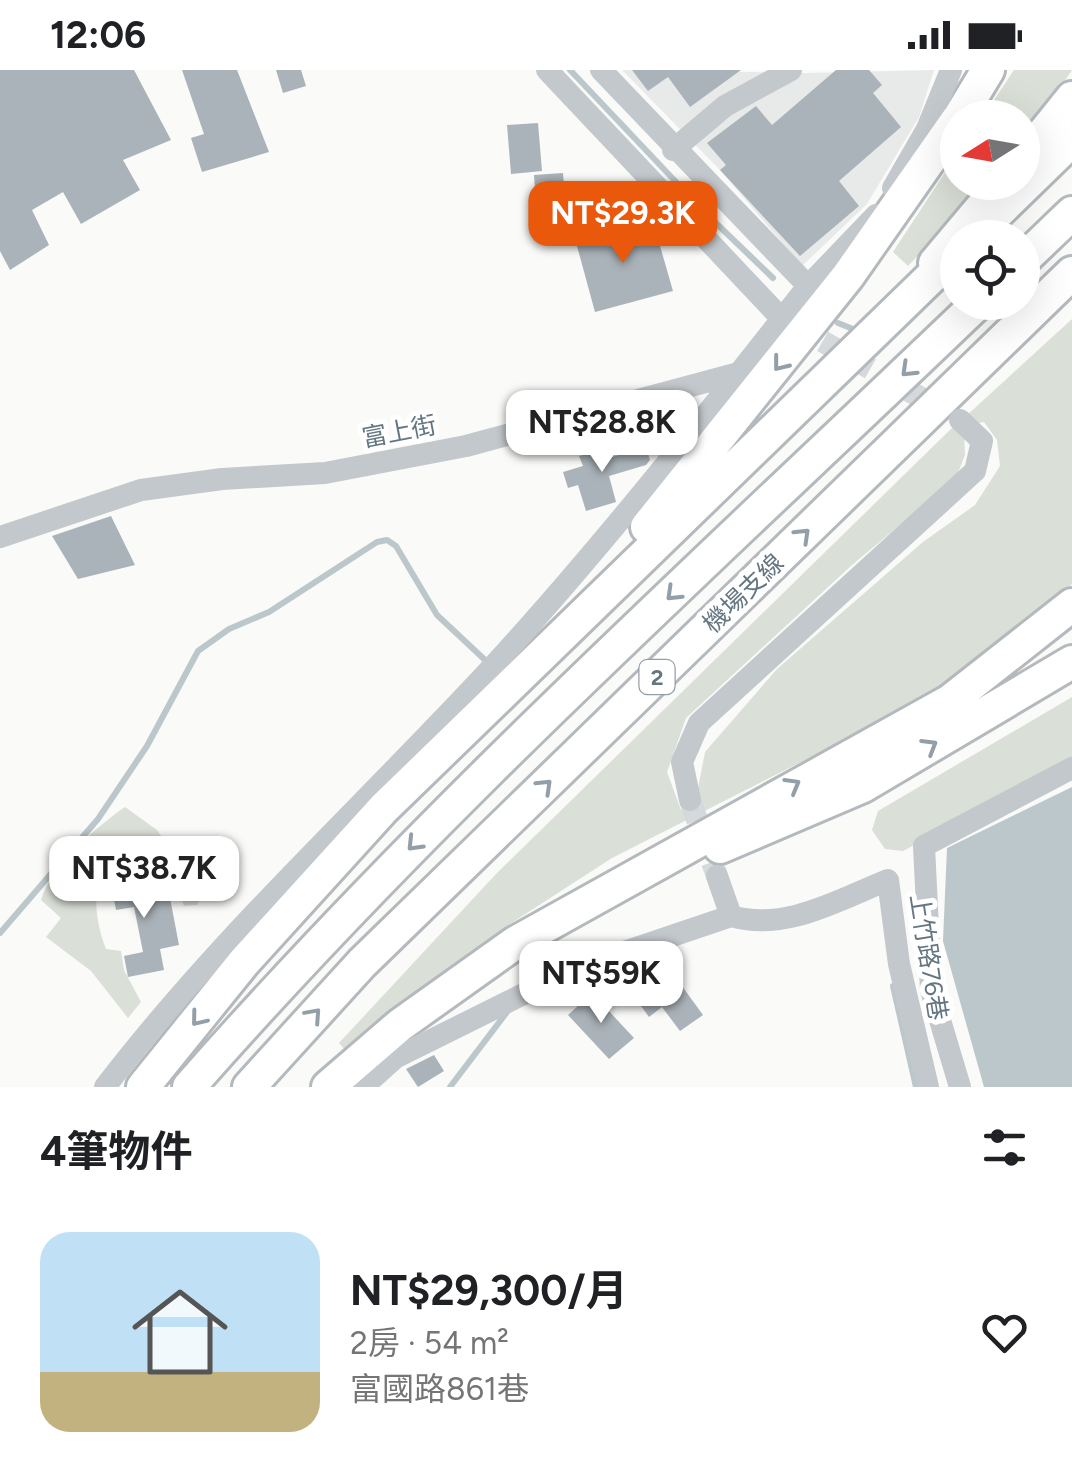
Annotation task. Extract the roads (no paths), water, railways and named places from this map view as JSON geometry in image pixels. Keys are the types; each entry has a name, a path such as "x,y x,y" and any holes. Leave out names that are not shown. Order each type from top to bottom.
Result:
{"highway":[{"path":"969,100 988,70"},
{"path":"1040,138 1072,98"},
{"path":"990,220 1072,140"},
{"path":"528,668 764,384 860,260 940,144"},
{"path":"878,328 988,200"},
{"path":"1040,244 1072,213"},
{"path":"143,1087 244,962 384,808 940,269"},
{"name":"機場支線","path":"249,1087 362,962 1072,273"},
{"name":"機場支線","path":"190,1087 284,980 421,836 960,320"},
{"path":"328,1087 400,1025 486,963 804,778 950,701 1072,605"},
{"path":"587,903 862,786 1072,662"}],"street":[{"path":"547,70 781,318"},
{"path":"600,70 808,286"},
{"path":"673,150 726,106 791,70"},
{"path":"105,1087 157,1019 232,936 494,666 609,537 781,318 881,209 927,129 951,70"},
{"path":"671,201 699,176"},
{"name":"富上街","path":"0,537 141,490 222,479 325,473 396,460 598,412 738,373"},
{"path":"690,800 682,762 700,722 974,471 982,441 960,420"},
{"path":"960,1087 931,990 924,846 1072,768"},
{"path":"716,876 731,916"},
{"name":"上竹路76巷","path":"362,1087 395,1058 574,969 731,916 755,923 788,919 888,880 899,964 928,1087"}],"waterway":[{"path":"570,70 677,183"},
{"path":"691,199 773,278"},
{"path":"838,323 853,329"},
{"path":"0,933 98,819 147,746 198,651 229,629 269,612 377,542 387,540 396,546 437,615 484,659"},
{"path":"893,986 916,1087"},
{"path":"450,1087 507,1012"}],"tunnel":[{"path":"794,325 944,411"},
{"path":"690,800 717,876"}]}
